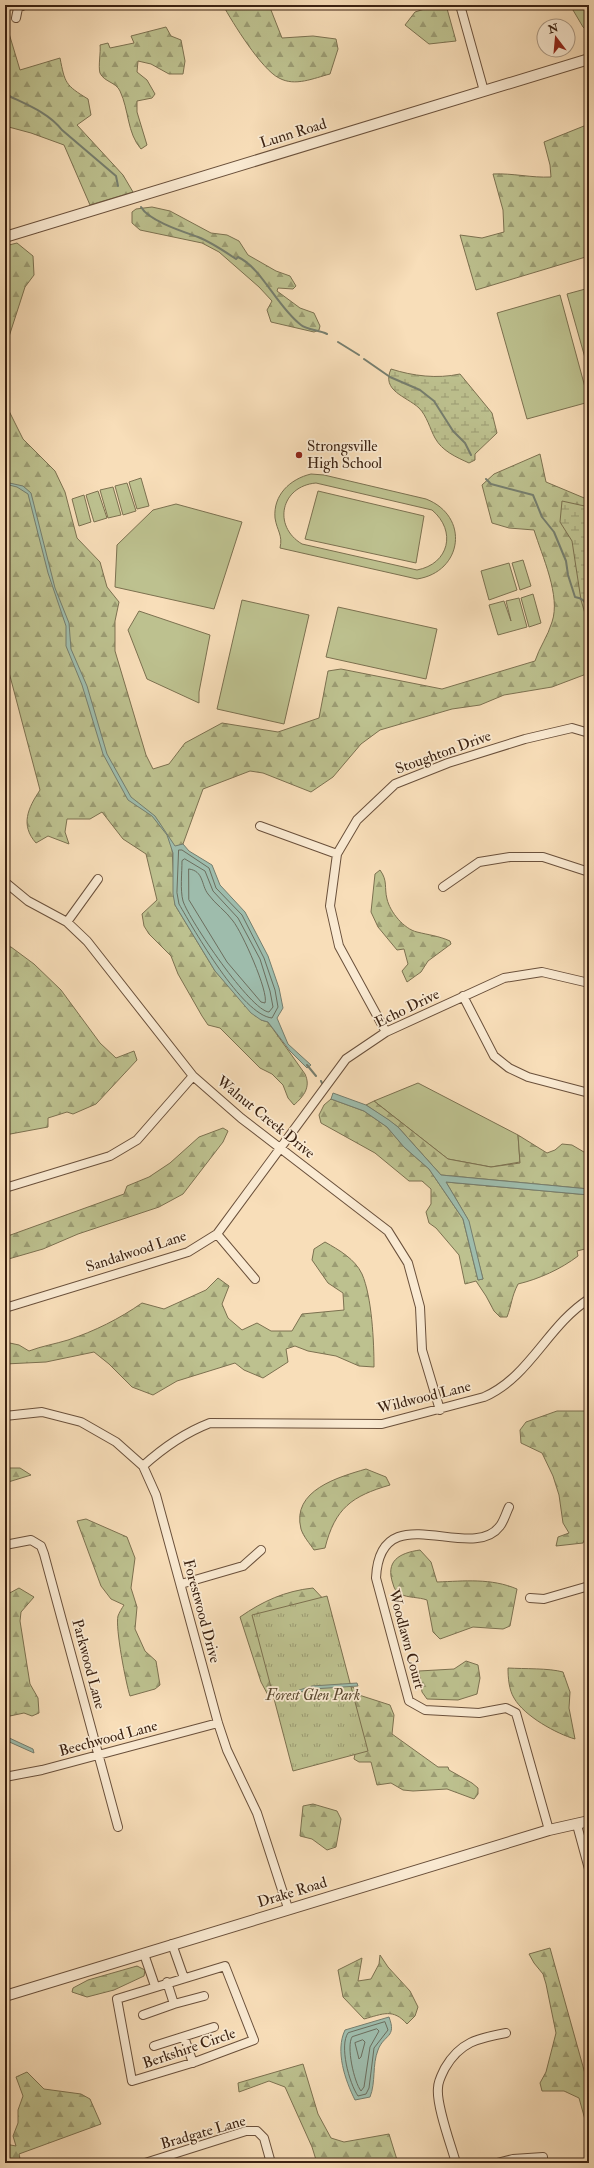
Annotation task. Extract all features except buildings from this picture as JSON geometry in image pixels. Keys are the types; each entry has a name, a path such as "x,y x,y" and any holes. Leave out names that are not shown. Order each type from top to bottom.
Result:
{"street":[{"path":"16,18 18,8 24,5"},
{"path":"460,5 484,91"},
{"name":"Lunn Road","path":"5,237 589,59"},
{"name":"Stoughton Drive","path":"386,1032 340,946 330,906 337,854 357,820 394,784 448,763 525,739 572,728 589,732"},
{"path":"260,826 337,854"},
{"path":"443,887 479,862 510,857 543,857 589,872"},
{"path":"66,922 98,879"},
{"name":"Walnut Creek Drive","path":"5,882 28,901 66,922 87,941 193,1076 241,1118 282,1148 388,1231 408,1263 420,1307 422,1350 440,1410"},
{"name":"Echo Drive","path":"282,1148 346,1059 386,1032 504,978 542,972 589,983"},
{"path":"463,996 494,1056 509,1068 528,1077 589,1093"},
{"path":"5,1188 110,1156 136,1140 193,1076"},
{"name":"Sandalwood Lane","path":"5,1308 188,1252 217,1234 282,1148"},
{"path":"217,1234 255,1279"},
{"name":"Wildwood Lane","path":"143,1466 167,1445 190,1431 210,1423 382,1424 440,1410 484,1397 499,1390 527,1365 573,1310 589,1299"},
{"name":"Forestwood Drive","path":"5,1416 42,1412 81,1422 116,1442 143,1466 156,1495 218,1723 227,1750 257,1813 288,1908"},
{"name":"Woodlawn Court","path":"508,1507 500,1527 485,1537 467,1540 430,1534 407,1535 387,1544 377,1561 376,1578 409,1701 425,1710 479,1713 506,1708 516,1712 548,1830"},
{"name":"Parkwood Lane","path":"5,1545 31,1540 41,1546 118,1827"},
{"path":"181,1584 243,1566 261,1550"},
{"path":"530,1598 544,1599 589,1586"},
{"name":"Beechwood Lane","path":"5,1777 42,1770 218,1723"},
{"name":"Drake Road","path":"5,1996 288,1908 548,1830 589,1822"},
{"path":"577,1825 589,1869"},
{"path":"144,1954 155,1986 184,1978 172,1944"},
{"name":"Berkshire Circle","path":"155,1986 117,1999 132,2081 193,2063 254,2040 225,1966 184,1978"},
{"path":"167,1982 174,2004"},
{"path":"143,2015 174,2004 204,1996"},
{"path":"154,2046 214,2027"},
{"path":"456,2163 439,2101 438,2089 441,2076 456,2053 466,2044 506,2033"},
{"path":"184,2036 193,2063"},
{"name":"Bradgate Lane","path":"145,2163 246,2130 257,2131 264,2138 271,2163"},
{"path":"497,2163 513,2159 543,2157"}],"green space":[{"path":"223,5 269,5 282,38 313,36 336,39 338,49 330,74 298,82 285,81 279,78 264,66 256,56"},
{"path":"437,5 446,5 456,41 429,44 405,25 415,12"},
{"path":"570,5 589,5 589,32 583,27"},
{"path":"5,20 20,70 60,58 67,83 88,99 91,115 77,125 123,175 133,192 90,205 64,145 31,133 5,126"},
{"path":"166,27 171,36 181,40 185,61 183,74 169,74 151,64 138,61 137,72 147,80 155,94 152,98 137,101 137,112 147,145 141,149 133,136 120,91 100,73 100,45 108,43 110,48 134,43 131,36"},
{"path":"589,124 589,256 476,290 460,235 482,238 504,232 503,210 493,174 551,177 550,165 544,142"},
{"path":"152,207 170,211 211,233 227,235 239,241 248,255 276,271 290,276 296,286 293,289 278,288 277,291 300,308 314,313 320,326 319,330 314,332 271,322 267,310 272,301 259,287 219,252 202,243 140,230 132,223 132,212 136,209"},
{"path":"17,243 33,256 34,275 25,287 5,349 5,246"},
{"path":"589,288 589,372 567,294"},
{"path":"560,295 589,402 527,419 497,313"},
{"path":"391,369 425,376 451,376 460,374 492,413 497,433 475,454 475,460 469,463 441,447 422,411 392,388 389,383"},
{"path":"5,403 23,439 55,471 65,492 77,538 100,562 107,587 119,602 115,621 115,651 146,755 153,769 169,764 185,743 222,723 278,732 319,718 328,671 341,669 442,689 535,661 552,622 554,612 552,588 546,564 534,530 509,528 492,523 482,485 494,474 540,454 546,482 589,500 589,673 552,687 504,695 480,705 452,709 380,730 361,744 333,777 311,792 263,773 250,771 203,789 183,844 172,848 175,905 215,971 261,1020 268,1022 305,1074 307,1079 306,1091 294,1105 288,1098 283,1085 272,1074 260,1068 220,1028 208,1025 178,974 171,956 149,934 144,926 142,914 157,900 146,854 123,839 102,812 90,819 67,819 65,832 69,844 48,836 36,843 28,830 27,823 29,810 40,790 5,657"},
{"path":"311,474 324,475 426,499 440,507 450,518 455,530 455,543 452,555 444,566 432,574 417,579 280,548 280,536 275,518 277,502 284,489 303,476","holes":["316,483 432,510 440,518 445,527 447,537 446,546 436,561 428,567 417,570 302,544 293,536 287,527 284,518 288,499 295,491 304,486"]},
{"path":"141,478 149,506 137,509 129,482"},
{"path":"127,483 136,511 123,515 115,486"},
{"path":"113,487 121,515 108,518 100,490"},
{"path":"98,491 107,518 94,522 86,495"},
{"path":"318,491 424,516 416,563 305,539"},
{"path":"84,495 91,522 79,526 72,499"},
{"path":"562,501 589,507 589,627 581,600 572,541 560,522"},
{"path":"176,504 242,522 214,609 115,587 117,545 153,510"},
{"path":"523,560 531,586 520,590 512,563"},
{"path":"509,563 517,590 489,600 481,571"},
{"path":"533,594 541,623 529,627 521,598"},
{"path":"519,598 527,627 498,635 489,605 504,601 511,621 506,601"},
{"path":"242,600 309,615 284,724 217,709"},
{"path":"338,607 437,629 426,679 326,657"},
{"path":"139,611 210,635 199,692 199,703 147,679 128,630"},
{"path":"380,870 385,881 386,895 389,904 398,919 412,930 446,939 450,941 451,944 428,961 421,972 407,982 402,971 408,964 404,949 397,950 378,927 371,912 375,874"},
{"path":"5,946 11,947 34,964 61,990 100,1043 116,1058 134,1051 137,1060 96,1104 73,1114 67,1112 48,1118 48,1127 5,1135"},
{"path":"418,1083 518,1135 520,1162 491,1167 448,1159 374,1101"},
{"path":"331,1099 364,1111 387,1127 404,1147 429,1169 463,1219 478,1280 483,1279 467,1218 446,1182 589,1195 589,1248 577,1251 578,1256 557,1269 518,1284 507,1317 500,1317 494,1311 476,1281 465,1284 459,1255 436,1228 429,1223 426,1212 431,1204 431,1189 422,1181 409,1181 375,1153 321,1123 319,1115 324,1105"},
{"path":"374,1101 448,1159 491,1167 520,1163 518,1135 547,1153 555,1150 562,1144 572,1145 589,1155 589,1189 441,1175 398,1127 366,1105"},
{"path":"223,1128 228,1131 223,1142 183,1194 159,1207 78,1234 43,1249 5,1260 5,1237 124,1194 127,1186 149,1177 170,1163 199,1137"},
{"path":"325,1242 351,1259 362,1274 370,1307 373,1333 374,1367 359,1366 336,1356 308,1351 295,1346 286,1349 288,1362 263,1378 244,1370 235,1363 177,1381 153,1395 132,1387 109,1364 94,1352 46,1362 5,1364 5,1342 19,1345 29,1351 68,1340 88,1333 106,1324 142,1303 164,1309 206,1290 218,1278 229,1286 222,1304 228,1318 242,1330 257,1323 271,1331 292,1331 302,1314 344,1310 343,1293 328,1283 312,1260 314,1249"},
{"path":"557,1411 589,1411 589,1529 583,1543 556,1546 558,1537 569,1533 563,1523 559,1495 553,1476 542,1453 521,1443 520,1430 526,1422"},
{"path":"5,1468 20,1468 31,1475 5,1483"},
{"path":"366,1469 386,1477 390,1485 355,1499 340,1513 329,1534 325,1548 314,1550 301,1529 300,1516 303,1504 310,1495 320,1487 343,1476"},
{"path":"86,1519 127,1537 135,1558 131,1588 137,1607 135,1629 145,1651 156,1661 160,1685 155,1689 130,1696 119,1643 117,1622 118,1616 124,1605 111,1599 101,1586 77,1521"},
{"path":"420,1550 431,1562 437,1582 488,1582 517,1589 510,1626 503,1629 473,1627 440,1639 433,1632 427,1600 406,1596 396,1591 391,1576 392,1564 400,1556 412,1551"},
{"path":"19,1588 34,1597 21,1612 20,1621 30,1684 38,1698 39,1713 32,1716 24,1713 5,1717 5,1593 6,1595"},
{"path":"313,1588 329,1605 279,1690 269,1697 261,1682 240,1617 257,1606 284,1594"},
{"name":"Forest Glen Park","path":"327,1596 368,1751 293,1771 252,1615"},
{"path":"466,1661 478,1665 480,1678 477,1694 458,1700 427,1699 422,1692 419,1671 454,1669"},
{"path":"508,1668 544,1669 563,1672 570,1692 569,1708 575,1739 550,1729 533,1718 519,1705 511,1691"},
{"path":"353,1687 359,1695 390,1705 394,1715 392,1734 438,1767 448,1767 449,1770 472,1783 478,1788 478,1794 474,1799 447,1789 413,1791 403,1790 391,1783 377,1785 371,1762 359,1762 354,1759 355,1754 335,1688"},
{"path":"313,1804 337,1811 341,1819 336,1847 327,1850 312,1839 300,1836 303,1806"},
{"path":"550,1948 589,2088 589,2134 579,2098 564,2091 542,2091 540,2083 546,2072 556,2033 543,1974 529,1954"},
{"path":"380,1955 388,1967 410,1991 418,2007 415,2016 407,2024 402,2019 392,2014 382,2014 364,2019 343,1997 338,1970 362,1958 358,1981 371,1979 379,1964"},
{"path":"137,1966 145,1970 144,1976 114,1990 87,1997 72,1992 73,1988 88,1980"},
{"path":"303,2064 318,2114 331,2138 344,2142 389,2134 398,2163 317,2163 312,2147 285,2087 269,2081 239,2092 238,2083"},
{"path":"27,2072 44,2089 81,2094 90,2099 101,2124 19,2154 21,2163 5,2163 5,2144 16,2146 13,2136 18,2123 18,2110 23,2096 16,2077"}],"water":[{"path":"5,482 23,486 31,493 55,588 69,623 71,649 87,686 107,754 131,797 155,816 175,846 183,844 189,851 212,865 220,885 245,912 268,956 279,988 283,1008 277,1018 288,1044 311,1065 307,1068 290,1051 268,1022 261,1020 251,1013 215,971 175,905 173,894 173,853 167,835 152,816 128,800 103,754 82,685 66,646 66,626 48,573 28,494 17,487 5,484"},
{"path":"333,1093 366,1105 389,1120 398,1127 441,1175 589,1189 589,1195 446,1182 469,1221 483,1279 478,1280 463,1219 429,1169 404,1147 387,1127 364,1111 331,1099"},
{"path":"357,1683 358,1686 313,1689 296,1693 296,1691 312,1686"},
{"path":"5,1736 33,1749 34,1753 5,1740"},
{"path":"389,2017 392,2029 383,2041 376,2056 373,2085 370,2097 355,2100 342,2065 341,2047 345,2030"}],"waterway":[{"path":"5,94 36,109 50,118 116,176 118,186"},
{"path":"141,207 151,217 176,229 203,239 236,259 238,257 247,262 292,317 304,327 327,334"},
{"path":"338,342 359,355"},
{"path":"364,359 390,377 420,390 434,401 453,431 465,443 471,455"},
{"path":"486,479 491,484 533,495 542,517 554,532 566,561 568,575 575,597 584,601 589,609"},
{"path":"307,1065 316,1076"}],"place":[{"name":"Strongsville High School","path":"299,455"}]}
